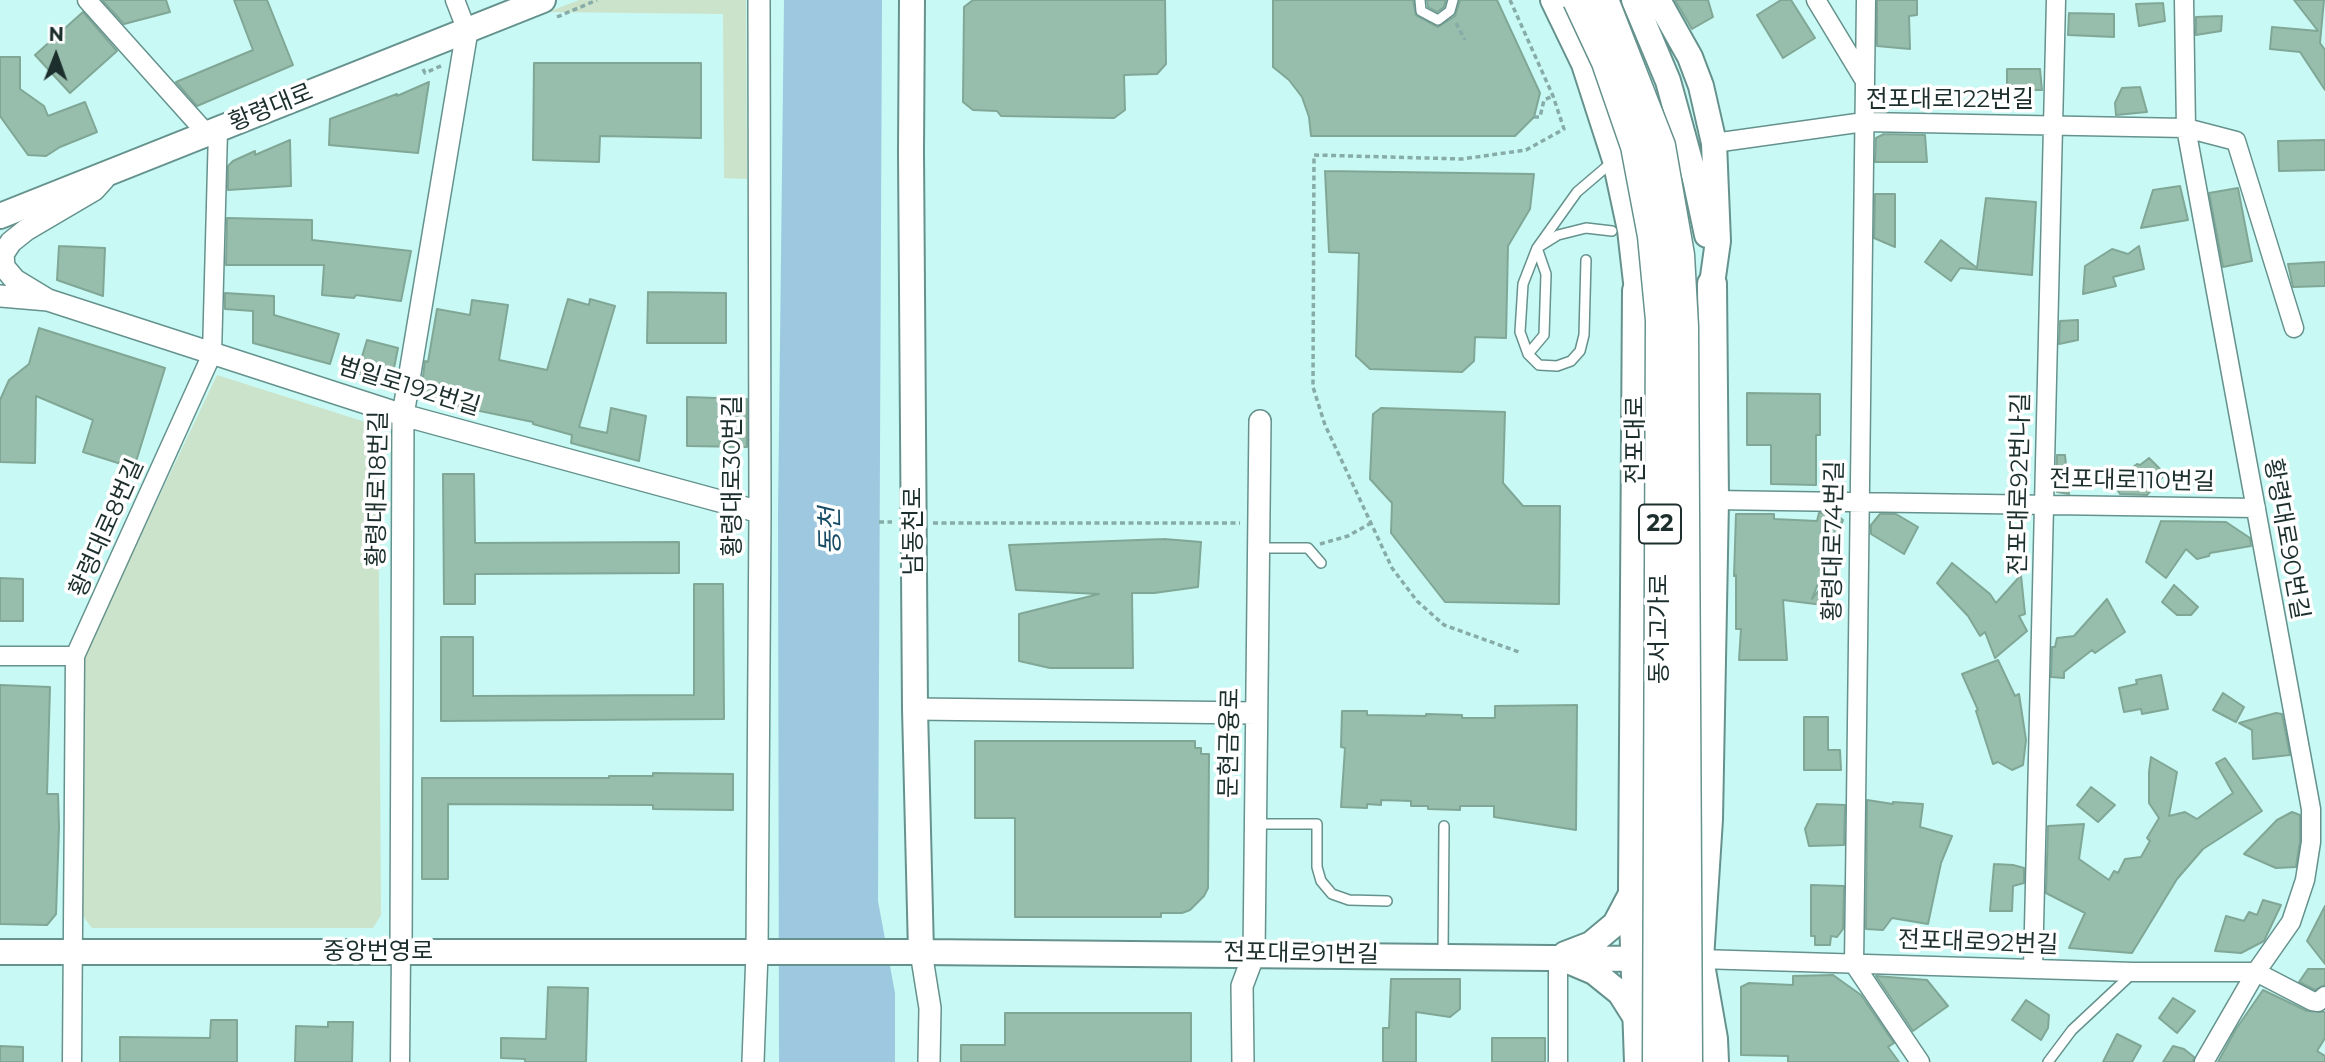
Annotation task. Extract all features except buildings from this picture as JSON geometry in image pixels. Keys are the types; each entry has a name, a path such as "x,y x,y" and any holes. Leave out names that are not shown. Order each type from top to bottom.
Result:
{"highway":[{"name":"동서고가로","path":"1578,0 1607,62 1636,146 1653,236 1661,320 1658,1062"},
{"name":"동서고가로","path":"1603,0 1660,146 1679,255 1683,326 1687,1062"}],"main road":[{"name":"황령대로","path":"0,216 543,0"},
{"name":"남동천로","path":"912,0 903,523 915,709 912,952"},
{"name":"전포대로","path":"1553,0 1584,64 1615,160 1630,230 1637,291 1633,890 1639,1062"},
{"path":"1634,0 1668,81 1675,105 1705,222 1712,284 1714,500 1708,819 1699,959 1697,1062"},
{"path":"1658,0 1694,66 1704,95 1714,143 1718,241 1712,284"},
{"path":"1634,802 1658,836 1691,837 1708,819"},
{"path":"1558,957 1591,944 1615,924 1633,890"},
{"name":"중앙번영로","path":"0,953 912,952"},
{"name":"전포대로91번길","path":"912,952 1699,959"},
{"path":"1558,957 1594,972 1620,993 1639,1023"},
{"path":"1699,959 1713,1039 1714,1062"}],"street":[{"path":"87,0 213,132"},
{"path":"455,0 467,31"},
{"name":"황령대로30번길","path":"753,1062 757,952 760,512 759,0"},
{"path":"1816,0 1865,81"},
{"name":"황령대로74번길","path":"1854,964 1866,0"},
{"name":"전포대로92번나길","path":"2033,969 2056,0"},
{"name":"황령대로90번길","path":"2184,0 2186,128 2311,809 2311,842 2305,880 2291,922 2256,972 2204,1062"},
{"name":"황령대로18번길","path":"401,952 403,415 467,31"},
{"name":"전포대로122번길","path":"1714,143 1864,122 2186,128 2236,141 2294,328"},
{"name":"황령대로8번길","path":"72,1062 75,656 212,354 213,132"},
{"path":"0,243 94,190 109,173"},
{"path":"26,230 11,242 3,254 5,267 15,280 48,300"},
{"path":"0,296 48,300"},
{"name":"범일로192번길","path":"48,300 403,415 760,512"},
{"name":"문현금융로","path":"1243,1062 1242,986 1254,954 1260,421"},
{"name":"전포대로110번길","path":"1714,500 2256,508"},
{"path":"0,656 75,656"},
{"path":"915,709 1256,713"},
{"path":"400,1062 401,952"},
{"name":"남동천로","path":"912,952 930,1008 929,1062"},
{"path":"1558,957 1558,1062"},
{"name":"전포대로92번길","path":"1699,959 2134,972 2256,972"},
{"path":"1854,964 1920,1062"},
{"path":"2256,972 2312,1001 2318,1002 2325,996"}],"lane":[{"path":"1420,0 1421,10 1438,20 1450,11 1453,0"},
{"path":"1586,260 1584,335 1580,351 1571,361 1557,366 1539,365 1528,354 1520,332 1522,284 1537,248 1577,192 1615,160"},
{"path":"1537,248 1558,235 1586,228 1612,231"},
{"path":"1528,354 1545,335 1546,274 1537,248"},
{"path":"1258,548 1308,548 1321,563"},
{"path":"1255,824 1317,824 1317,867 1321,881 1332,894 1349,900 1387,901"},
{"path":"1443,956 1444,826"},
{"path":"2048,1062 2072,1030 2134,972"}],"path":[{"path":"1510,0 1553,96 1564,129 1526,150 1462,159 1314,155 1313,387 1325,425 1392,568 1417,601 1444,625 1519,652"},
{"path":"1450,11 1465,40"},
{"path":"1534,117 1540,117 1544,100 1553,96"},
{"path":"879,522 1259,523"},
{"path":"1308,548 1348,536 1371,523"}],"green space":[{"path":"579,0 746,0 747,179 724,178 723,14 548,12"},
{"path":"217,375 378,426 381,915 373,928 92,928 79,911 84,654"}],"water":[{"name":"동천","path":"784,0 882,0 878,901 895,993 895,1062 779,1062 778,512"}]}
